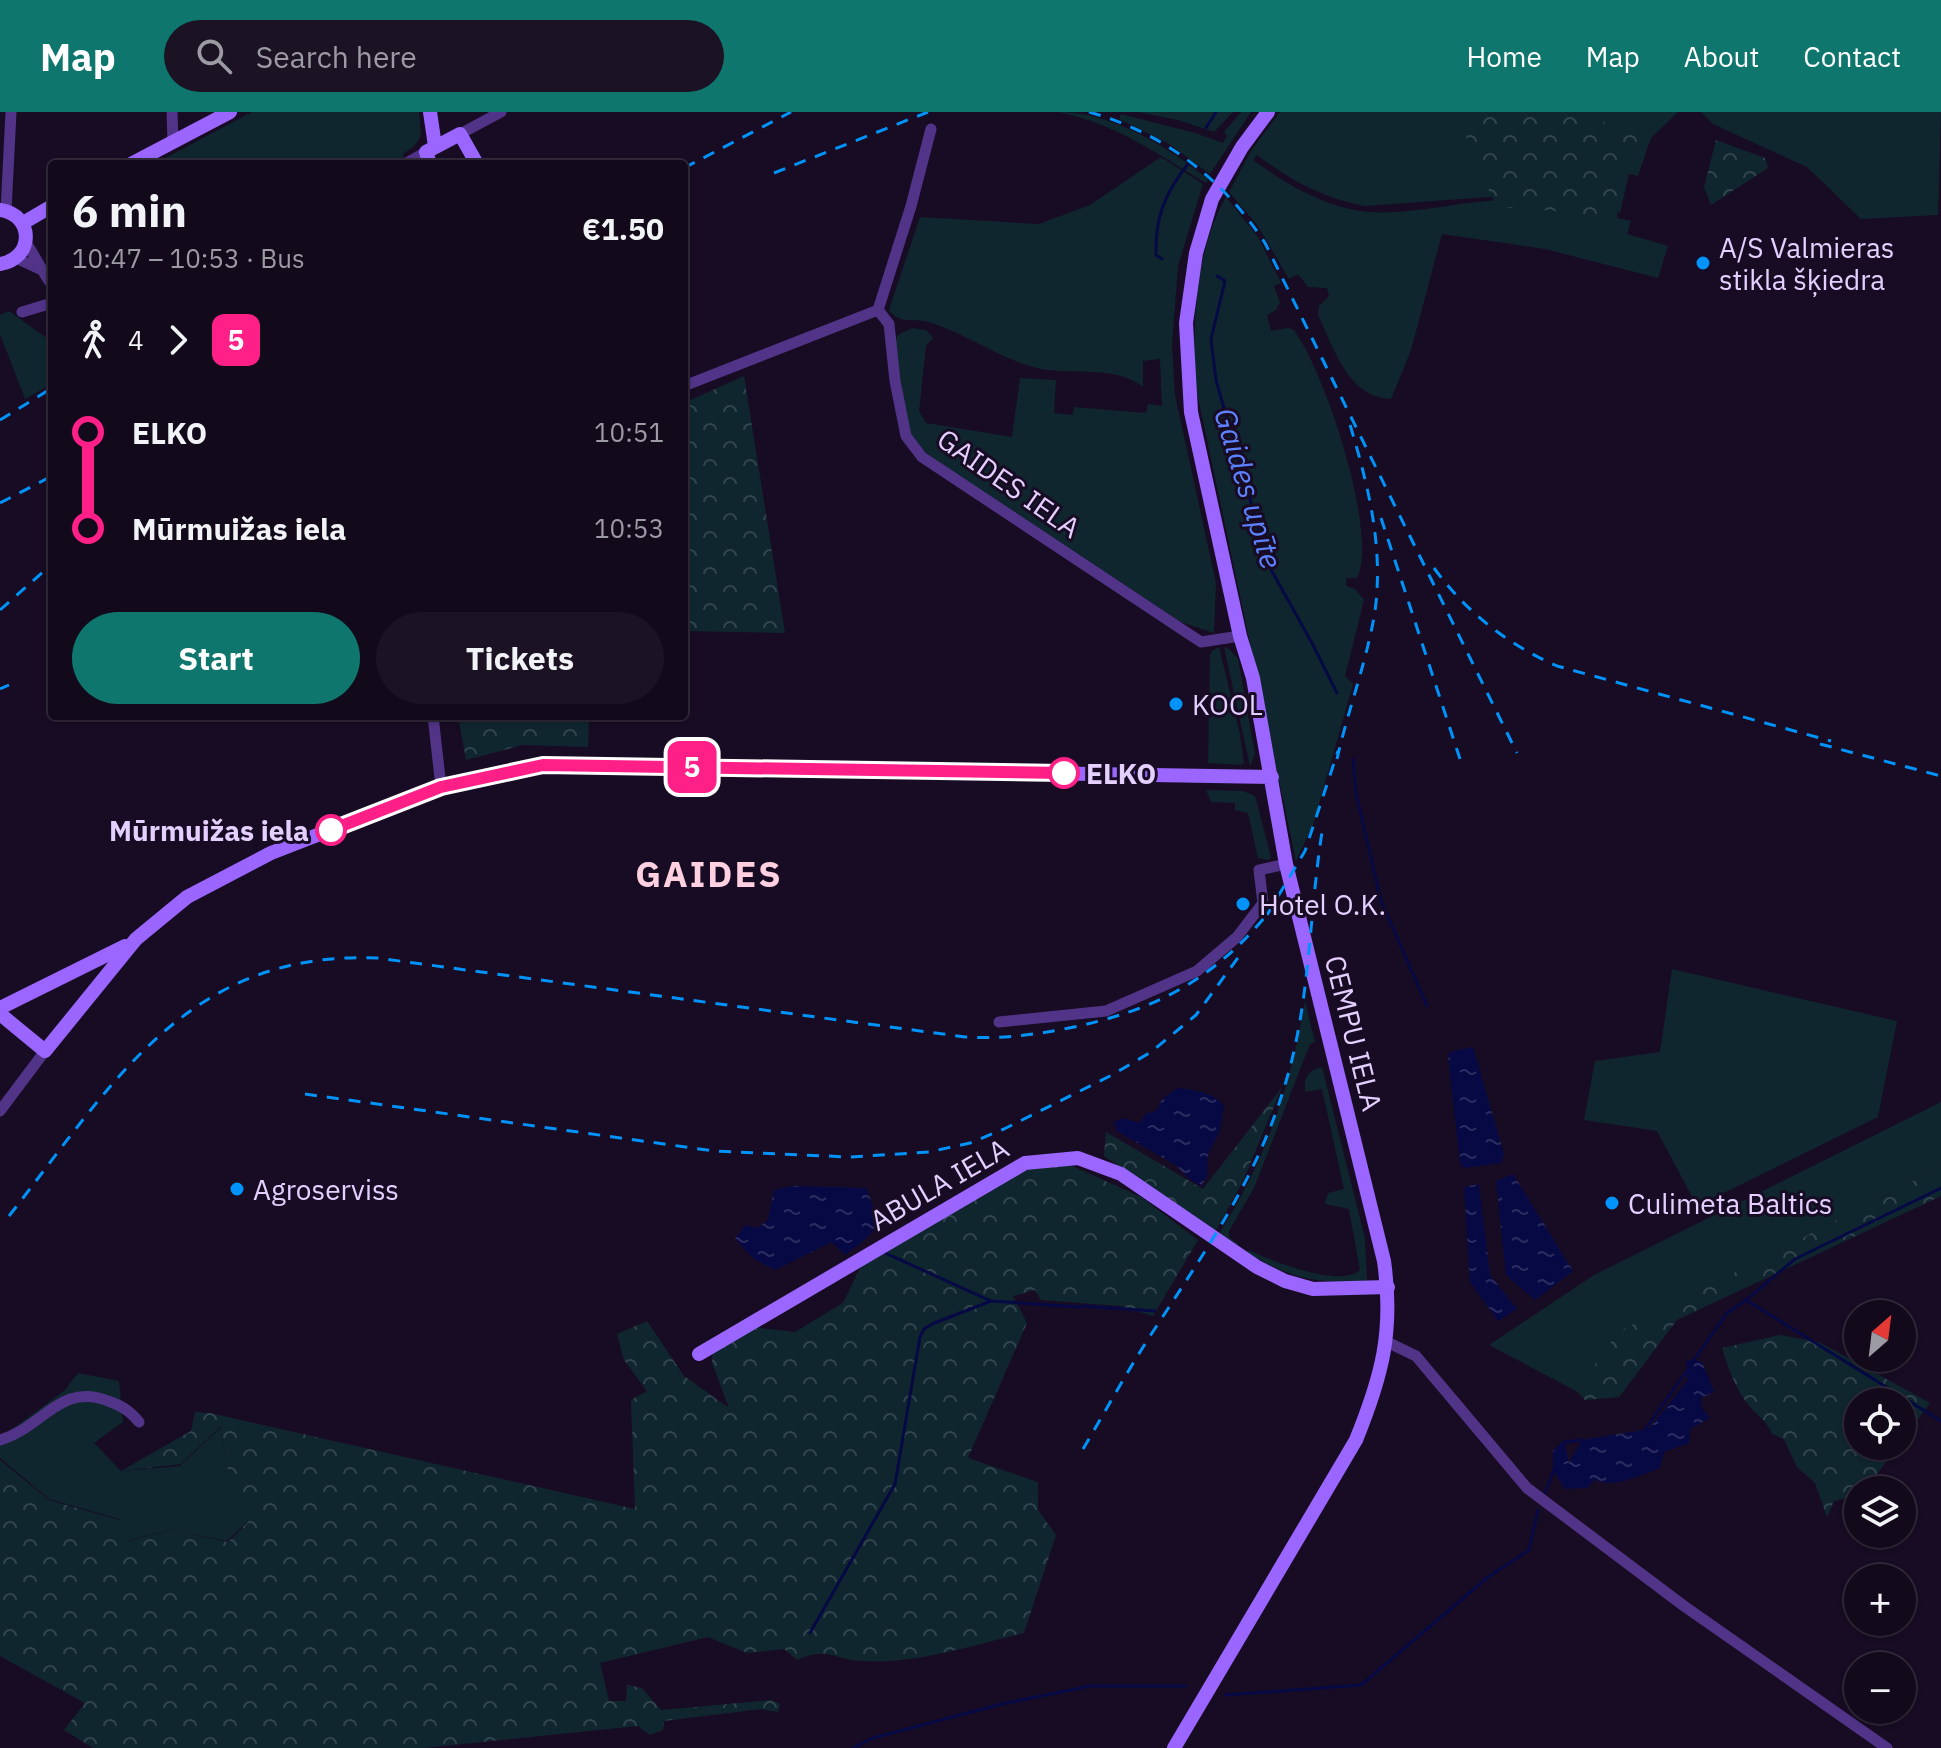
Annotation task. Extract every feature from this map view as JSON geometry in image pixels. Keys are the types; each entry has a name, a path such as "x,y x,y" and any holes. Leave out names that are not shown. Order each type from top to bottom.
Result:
{"street":[{"path":"11,112 3,210 23,223 26,243 37,256 48,279"},
{"path":"172,112 173,142"},
{"path":"139,160 230,112"},
{"path":"430,112 431,154"},
{"path":"431,154 501,112"},
{"name":"CEMPU IELA","path":"1174,1748 1356,1440 1374,1396 1387,1342 1388,1287 1378,1232 1286,864 1253,678 1240,636 1191,412 1186,323 1196,253 1212,199 1242,147 1268,112"},
{"path":"688,384 878,310 911,206 931,129"},
{"path":"460,134 475,160"},
{"path":"23,223 48,208"},
{"path":"0,264 16,258 26,243"},
{"path":"16,258 42,270"},
{"path":"22,312 48,304"},
{"name":"GAIDES IELA","path":"878,310 889,324 895,381 906,436 922,457 1201,642 1240,636"},
{"path":"433,720 441,787"},
{"path":"45,1051 0,1011 110,956 187,897 271,853 441,787 543,765 1272,777"},
{"path":"999,1022 1106,1011 1197,971 1237,937 1263,903 1259,870 1286,864"},
{"path":"0,1111 136,939"},
{"name":"ABULA IELA","path":"699,1354 1025,1163 1078,1158 1121,1174 1248,1261 1285,1281 1313,1289 1388,1287"},
{"path":"1387,1342 1416,1356 1527,1488 1684,1606 1887,1748"},
{"path":"0,1440 74,1395 97,1397 128,1409 139,1422"}],"green space":[{"path":"252,112 419,112 420,137 400,160 162,160"},
{"path":"1058,112 1119,124 1157,143 1208,179 1206,183 1118,132"},
{"path":"1139,112 1233,112 1214,132"},
{"path":"1241,112 1251,112 1210,174 1169,144 1119,119 1121,114 1223,143 1227,136 1224,132"},
{"path":"1280,112 1678,112 1651,138 1638,176 1629,174 1620,213 1529,194 1365,206 1336,199 1308,187 1257,155 1253,160 1308,194 1353,210 1403,212 1520,200 1568,206 1631,221 1627,234 1668,246 1658,278 1545,249 1442,234 1411,350 1391,399 1376,396 1363,390 1353,380 1330,342 1318,315 1319,306 1329,296 1327,288 1308,287 1298,274 1289,279 1258,226 1229,192 1251,151"},
{"path":"1457,112 1600,112 1605,124 1646,134 1619,167 1617,221 1555,211 1497,207 1474,160"},
{"path":"1701,112 1941,112 1938,215 1861,219 1807,167 1713,124"},
{"path":"1716,140 1765,158 1768,168 1711,205 1704,187"},
{"path":"1161,157 1203,184 1178,266 1172,345 1175,395 1216,583 1214,633 1181,622 928,455 911,434 904,409 895,342 898,335 912,328 926,330 933,338 926,346 919,411 926,423 1012,437 1020,378 1056,380 1054,413 1073,415 1074,407 1146,413 1148,404 1162,406 1160,359 1143,361 1143,387 1132,380 1108,373 1042,369 1012,360 942,327 897,317 889,310 920,217 1039,224 1090,205"},
{"path":"1226,197 1258,237 1281,283 1274,286 1280,303 1276,310 1267,315 1271,331 1293,329 1306,349 1333,413 1355,490 1361,526 1362,556 1357,578 1346,578 1346,586 1355,589 1364,600 1345,676 1353,684 1313,825 1296,861 1194,378 1196,308 1202,262"},
{"path":"9,311 48,339 48,386 25,399 0,334 0,315"},
{"path":"744,376 785,633 688,631 688,401"},
{"path":"1219,647 1240,734 1244,763 1240,765 1208,763 1210,656"},
{"path":"1224,647 1238,659 1255,754 1250,766"},
{"path":"459,720 589,720 588,747 523,745 466,760"},
{"path":"1206,790 1243,791 1255,796 1271,857 1268,860 1258,858 1248,813 1235,810 1235,803 1211,802"},
{"path":"1672,969 1897,1021 1878,1117 1697,1206 1657,1131 1584,1120 1595,1061 1660,1052"},
{"path":"1305,1001 1315,1042 1310,1044 1254,1188 1229,1231 1229,1237 1237,1246 1218,1235 1249,1180 1274,1123 1292,1063"},
{"path":"1322,1067 1365,1238 1367,1281 1304,1278 1277,1269 1246,1252 1248,1250 1321,1275 1350,1275 1360,1270 1349,1209 1325,1204 1328,1193 1344,1189 1322,1089 1305,1092 1308,1076"},
{"path":"1282,1087 1243,1181 1215,1232 1104,1156 1106,1132 1203,1189"},
{"path":"1941,1102 1941,1167 1619,1332 1576,1391 1489,1345 1594,1275"},
{"path":"1059,1160 1141,1197 1198,1240 1153,1316 1120,1306 1041,1300 1035,1290 1013,1296 1027,1323 968,1458 1038,1482 1038,1510 1056,1535 1024,1633 945,1653 883,1661 853,1660 824,1654 797,1660 784,1649 747,1653 708,1637 600,1663 609,1701 626,1701 627,1685 642,1688 661,1710 771,1700 780,1704 778,1712 761,1709 664,1721 663,1730 650,1735 638,1726 424,1748 93,1748 64,1730 85,1703 0,1656 0,1460 49,1500 119,1520 128,1541 170,1530 228,1542 248,1522 231,1492 221,1426 181,1464 121,1471 191,1431 195,1412 635,1509 631,1400 647,1391 624,1360 617,1334 647,1321 684,1376 729,1408 712,1363 713,1338 749,1318 760,1328 795,1332 843,1303 862,1264 1024,1167"},
{"path":"1941,1167 1941,1196 1677,1320 1619,1397 1585,1400 1576,1391 1618,1332"},
{"path":"1780,1335 1819,1342 1844,1356 1844,1372 1874,1372 1903,1388 1844,1388 1844,1460 1888,1460 1876,1476 1844,1476 1844,1499 1834,1501 1827,1517 1815,1483 1797,1467 1784,1439 1772,1434 1743,1397 1722,1348"},
{"path":"78,1373 119,1381 123,1422 94,1443 121,1471 180,1466 221,1427 231,1491 248,1521 227,1541 169,1530 126,1541 119,1519 49,1499 0,1458 0,1438 64,1391"},
{"path":"1916,1395 1930,1403 1916,1422"}],"water":[{"path":"1473,1047 1504,1154 1501,1163 1464,1168 1460,1163 1448,1055"},
{"path":"1178,1088 1209,1095 1224,1106 1219,1133 1208,1154 1207,1177 1201,1186 1177,1166 1117,1131 1114,1122 1123,1118 1140,1123 1145,1114 1156,1111 1163,1098"},
{"path":"1513,1174 1573,1271 1535,1300 1506,1275 1496,1181"},
{"path":"1479,1184 1490,1275 1517,1309 1498,1321 1470,1282 1464,1187"},
{"path":"793,1186 866,1188 875,1220 871,1234 845,1255 832,1242 775,1270 754,1259 735,1239 745,1225 757,1228 768,1220 774,1190"},
{"path":"1686,1361 1702,1362 1714,1392 1701,1398 1701,1407 1710,1418 1690,1429 1689,1443 1664,1452 1660,1468 1636,1477 1611,1483 1595,1480 1587,1488 1565,1489 1553,1470 1553,1451 1564,1440 1569,1463 1582,1440 1649,1429 1687,1381"}],"waterway":[{"name":"Gaides upīte","path":"1206,128 1216,112"},
{"name":"Gaides upīte","path":"1162,259 1156,255 1157,229 1163,206 1188,164"},
{"name":"Gaides upīte","path":"1217,276 1225,281 1211,339 1216,380 1269,566 1337,693"},
{"name":"Gaides upīte","path":"1353,759 1356,793 1381,901 1427,1006"},
{"path":"1746,1300 1795,1259 1941,1188"},
{"path":"810,1633 895,1484 920,1337 924,1329 991,1301 885,1253"},
{"path":"1692,1363 1727,1313 1746,1300 1941,1421"},
{"path":"991,1301 1081,1307"},
{"path":"1083,1306 1155,1311"},
{"path":"1644,1431 1688,1369"},
{"path":"1564,1445 1565,1442 1582,1440"},
{"path":"1545,1493 1554,1470"},
{"path":"1225,1695 1361,1685 1488,1577 1529,1550 1538,1510"},
{"path":"853,1748 873,1738 1002,1704 1090,1686 1186,1686"}],"railway":[{"path":"688,166 791,112"},
{"path":"774,173 928,112"},
{"path":"1089,112 1142,132 1189,161 1230,198 1265,243 1517,753"},
{"path":"0,420 48,390"},
{"path":"1337,759 1367,648 1377,586 1372,513 1348,418"},
{"path":"0,503 48,478"},
{"path":"1381,518 1460,759"},
{"path":"0,610 48,568"},
{"path":"1434,568 1460,599 1489,625 1521,648 1557,666 1831,741"},
{"path":"0,689 9,685"},
{"path":"1820,744 1941,776"},
{"path":"1267,915 1305,851 1338,751"},
{"path":"1083,1449 1138,1354 1232,1206 1276,1112 1301,1016 1323,826"},
{"path":"9,1216 83,1119 160,1035 204,1002 254,977 311,961 377,958 965,1037 1004,1037 1101,1021 1158,1000 1208,971 1230,953 1274,906"},
{"path":"305,1094 714,1151 849,1157 929,1152 970,1143 1004,1129 1151,1052 1196,1015 1240,955"}],"bus line":[{"name":"5","path":"331,830 441,787 543,765 1064,773"}],"place":[{"name":"A/S Valmieras stikla šķiedra","path":"1703,263"},
{"name":"KOOL","path":"1176,704"},
{"name":"ELKO","path":"1064,773"},
{"name":"Mūrmuižas iela","path":"331,830"},
{"name":"Hotel O.K.","path":"1243,904"},
{"name":"Agroserviss","path":"237,1189"},
{"name":"Culimeta Baltics","path":"1612,1203"}],"district":[{"name":"GAIDES","path":"709,873"}]}
